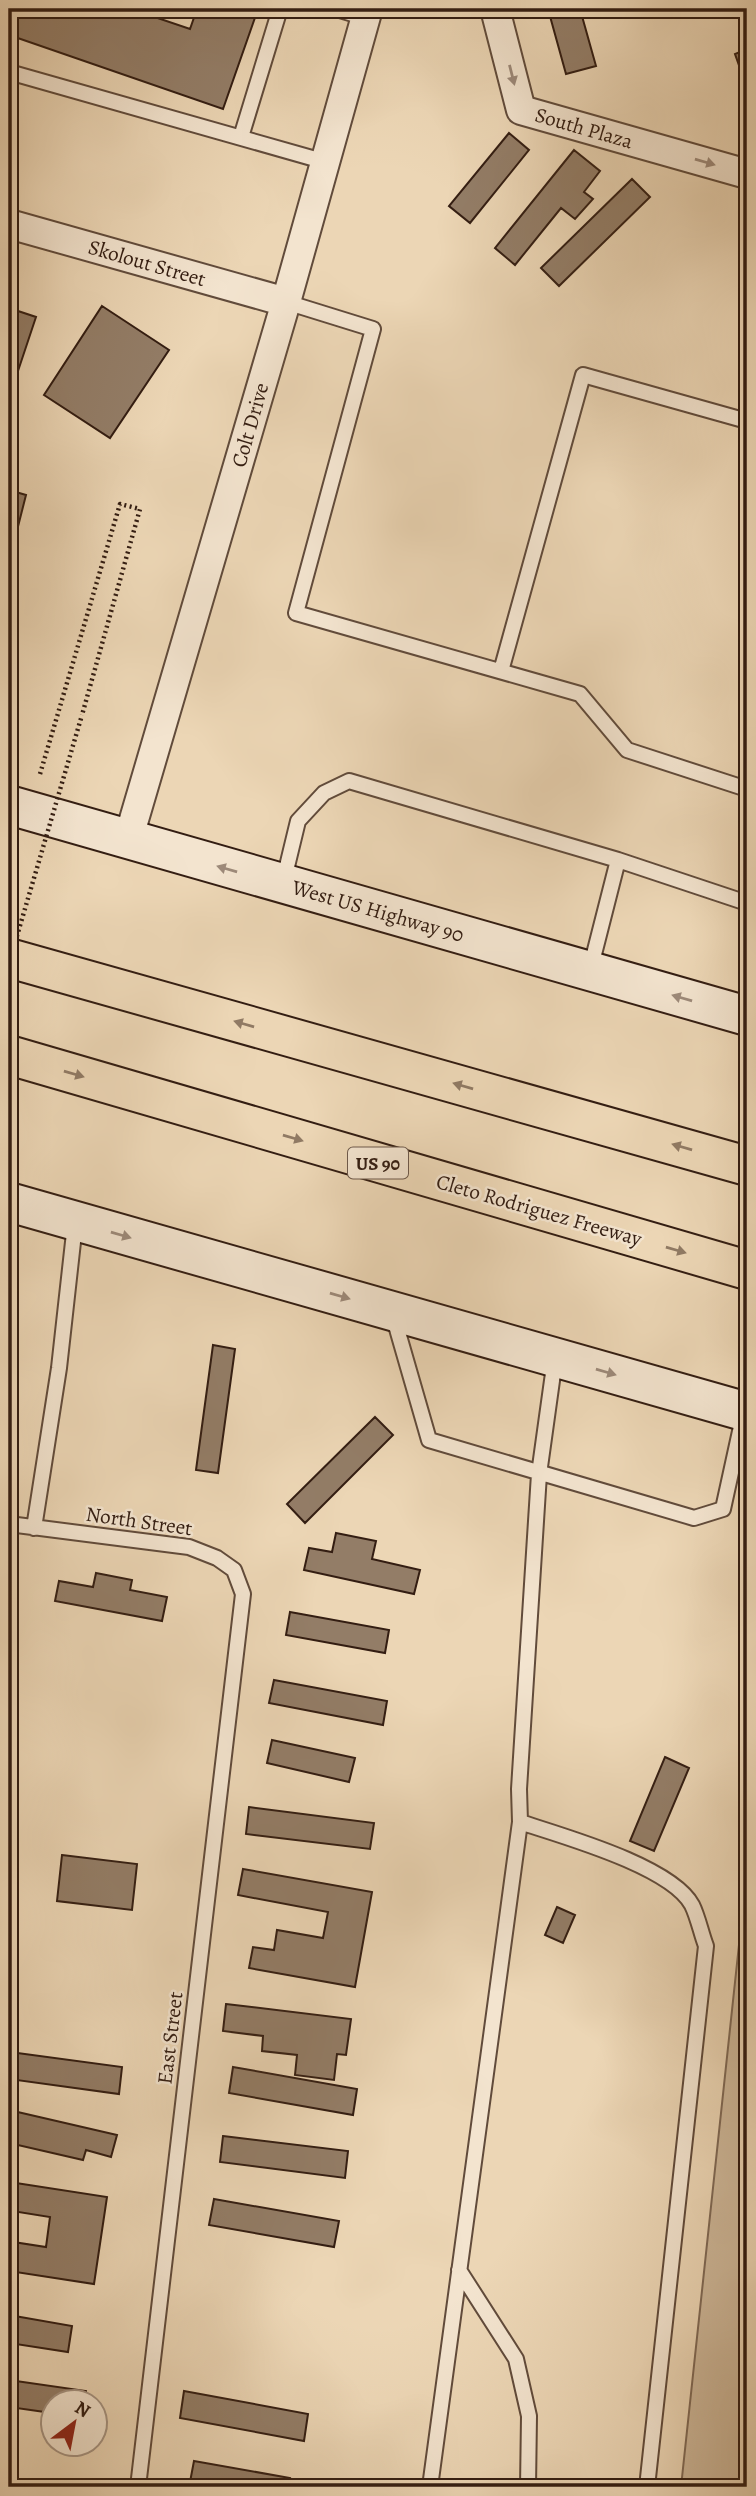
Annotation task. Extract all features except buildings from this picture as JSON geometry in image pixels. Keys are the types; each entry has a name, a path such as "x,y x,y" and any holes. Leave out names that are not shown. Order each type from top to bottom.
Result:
{"highway":[{"path":"9,960 747,1166"},
{"name":"Cleto Rodriguez Freeway","path":"9,1055 747,1270"}],"main road":[{"name":"West US Highway 90","path":"9,806 747,1016"},
{"path":"9,1202 746,1412"}],"street":[{"name":"South Plaza","path":"495,9 521,110 747,174"},
{"name":"Colt Drive","path":"128,840 286,303 367,13"},
{"name":"Skolout Street","path":"9,224 286,303"}],"lane":[{"path":"241,138 280,9"},
{"path":"335,9 367,13"},
{"path":"9,72 326,162"},
{"path":"286,303 373,329 296,613 580,694 627,750 747,789"},
{"path":"501,671 583,375 747,421"},
{"path":"283,885 298,821 324,793 349,781 618,860 747,903"},
{"path":"590,972 618,860"},
{"path":"34,1528 59,1368 76,1222"},
{"path":"392,1311 429,1440 694,1518 723,1509 746,1412"},
{"path":"430,2487 520,1822 519,1789 540,1474 555,1357"},
{"name":"North Street","path":"9,1524 189,1547 218,1558 234,1570 243,1594"},
{"name":"East Street","path":"138,2487 243,1594"},
{"path":"520,1822 623,1856 668,1882 691,1903 706,1946 647,2487"},
{"path":"459,2270 516,2359 529,2416 528,2487"}],"path":[{"path":"9,960 140,509 120,504 38,779"}],"shaded area":[{"path":"747,1870 747,2487 681,2487"}]}
